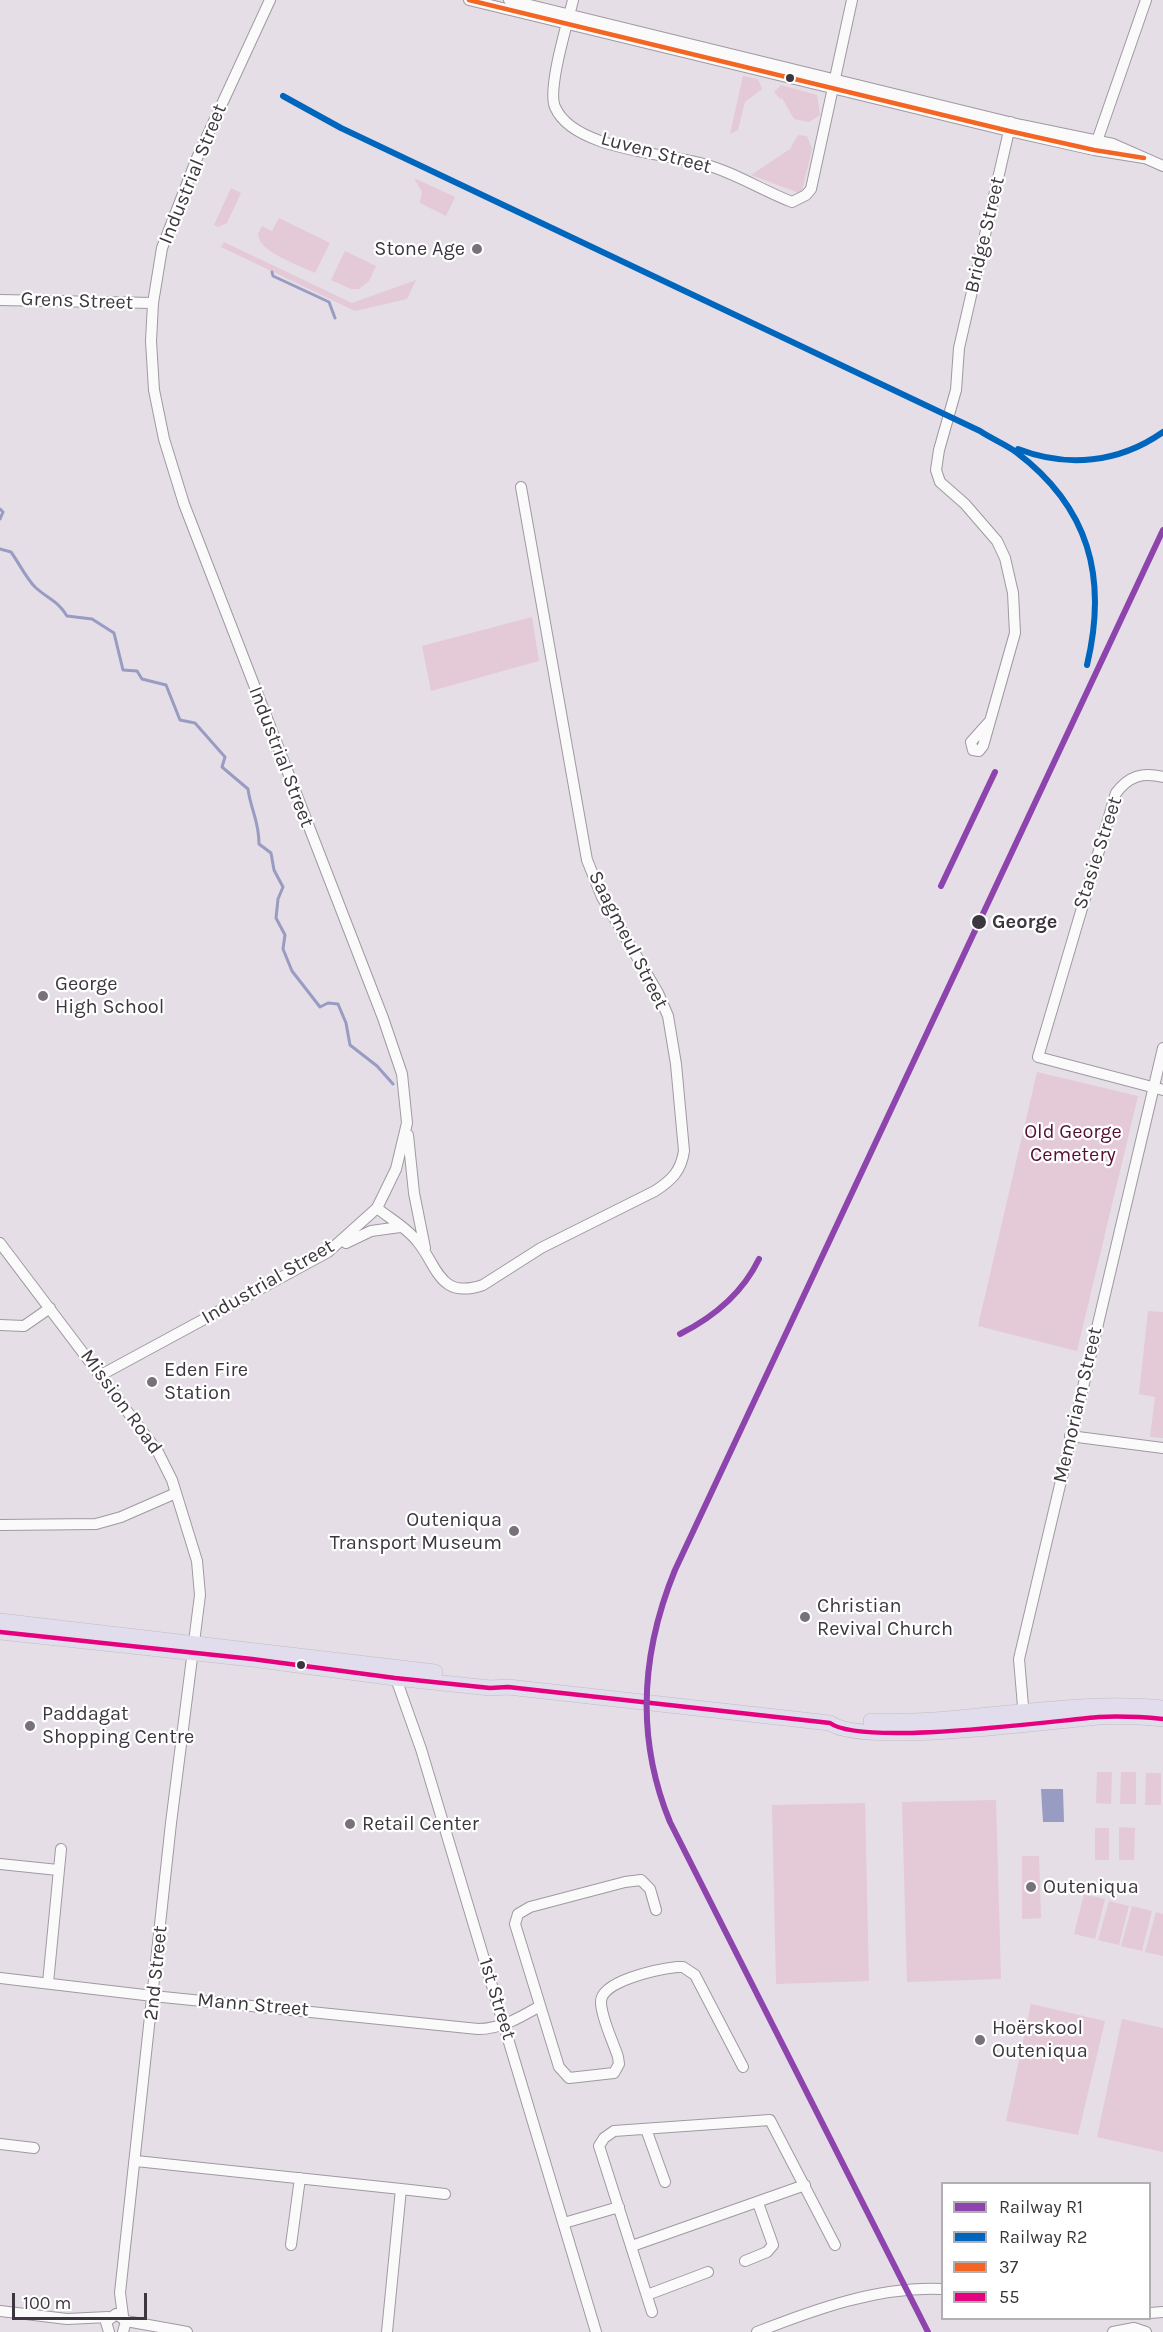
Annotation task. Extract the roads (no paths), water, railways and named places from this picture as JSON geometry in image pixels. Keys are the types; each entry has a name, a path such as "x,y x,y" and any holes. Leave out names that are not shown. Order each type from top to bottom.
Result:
{"highway":[{"path":"0,1621 194,1648 394,1672 490,1688 508,1687 830,1723 841,1719 886,1722 1102,1717 1163,1719"},
{"path":"0,1632 194,1648"},
{"path":"1024,1718 1098,1705 1163,1708"}],"street":[{"path":"259,23 262,0"},
{"name":"Industrial Street","path":"101,1374 328,1252 377,1208 396,1169 406,1123 402,1074 383,1018 180,495 164,439 154,390 151,341 153,303 162,248 172,215 270,0"},
{"path":"470,0 568,19 1096,145 1163,166"},
{"path":"509,0 568,19"},
{"path":"568,19 573,0"},
{"path":"832,83 852,0"},
{"path":"1096,145 1146,0"},
{"name":"Luven Street","path":"568,19 554,90 554,106 561,116 596,139 631,151 700,163 792,202 806,195 811,189 832,83"},
{"name":"Bridge Street","path":"988,723 1013,640 1016,609 1009,573 997,541 937,477 939,450 956,390 959,348 1010,126"},
{"name":"Grens Street","path":"0,300 153,303"},
{"name":"Saagmeul Street","path":"377,1208 416,1239 436,1272 450,1285 467,1289 483,1285 541,1248 669,1182 682,1164 684,1151 676,1064 668,1016 658,993 602,897 587,860 521,488"},
{"name":"Stasie Street","path":"1159,1089 1038,1057 1116,793 1125,781 1142,774 1163,777"},
{"name":"Memoriam Street","path":"1024,1718 1020,1659 1070,1436 1159,1089 1163,1048"},
{"path":"406,1123 414,1192 426,1253"},
{"path":"328,1252 371,1231 400,1227"},
{"name":"Mission Road","path":"0,1243 152,1441 167,1468 199,1572 200,1595 194,1648"},
{"path":"0,1325 24,1326 50,1308"},
{"path":"1070,1436 1163,1448"},
{"path":"0,1525 98,1524 176,1493"},
{"name":"2nd Street","path":"117,2324 194,1648"},
{"name":"1st Street","path":"394,1672 421,1749 596,2332"},
{"path":"48,1983 61,1849"},
{"path":"0,1864 58,1870"},
{"path":"656,1910 650,1889 641,1881 626,1882 522,1910 514,1920 540,2006 564,2074 569,2078 579,2079 614,2073 619,2064 600,2001 604,1991 614,1984 670,1967 683,1967 694,1975 743,2067"},
{"name":"Mann Street","path":"0,1978 478,2029 489,2029 505,2024 540,2006"},
{"path":"652,2312 599,2146 614,2131 770,2120 835,2245"},
{"path":"646,2129 665,2182"},
{"path":"0,2144 34,2148"},
{"path":"136,2161 445,2194"},
{"path":"291,2245 300,2178"},
{"path":"632,2246 805,2185"},
{"path":"387,2332 400,2189"},
{"path":"745,2261 767,2252 773,2245 758,2203"},
{"path":"564,2223 619,2207"},
{"path":"647,2295 708,2272"},
{"path":"757,2332 808,2312 873,2295 941,2288"},
{"path":"0,2311 188,2332"},
{"path":"1113,2332 1134,2328 1146,2332"}],"water":[{"name":"Outeniqua","path":"1041,1789 1063,1789 1064,1822 1043,1822"}],"waterway":[{"path":"272,272 273,276 329,302 335,318"},
{"path":"0,509 3,512 0,519"},
{"path":"0,549 11,552 32,583 56,603 67,616 92,619 114,633 123,670 137,671 142,679 166,685 180,720 195,723 225,757 222,767 248,789 258,828 259,844 271,853 274,870 283,887 278,899 276,918 285,935 283,949 292,971 320,1007 328,1003 338,1004 346,1023 350,1045 377,1066 393,1084"}],"rail line":[{"name":"R2","path":"283,96 341,128 980,431 1016,452 1041,473 1061,496 1076,520 1087,546 1093,573 1095,602 1093,633 1087,665"},
{"name":"R2","path":"1018,449 1055,459 1092,459 1129,450 1163,432"},
{"name":"R1","path":"928,2332 670,1822 659,1791 648,1728 647,1696 650,1664 655,1633 675,1570 1163,530"},
{"name":"R1","path":"941,886 995,772"},
{"name":"R1","path":"680,1334 704,1320 726,1303 744,1283 759,1259"}],"place":[{"name":"Stone Age","path":"477,249"},
{"name":"George","path":"979,922"},
{"name":"George High School","path":"43,996"},
{"name":"Eden Fire Station","path":"152,1382"},
{"name":"Outeniqua Transport Museum","path":"514,1531"},
{"name":"Christian Revival Church","path":"805,1617"},
{"name":"Paddagat Shopping Centre","path":"30,1726"},
{"name":"Retail Center","path":"350,1824"},
{"name":"Outeniqua","path":"1031,1887"},
{"name":"Hoërskool Outeniqua","path":"980,2040"}],"park label":[{"name":"Old George Cemetery","path":"1073,1144"}]}
